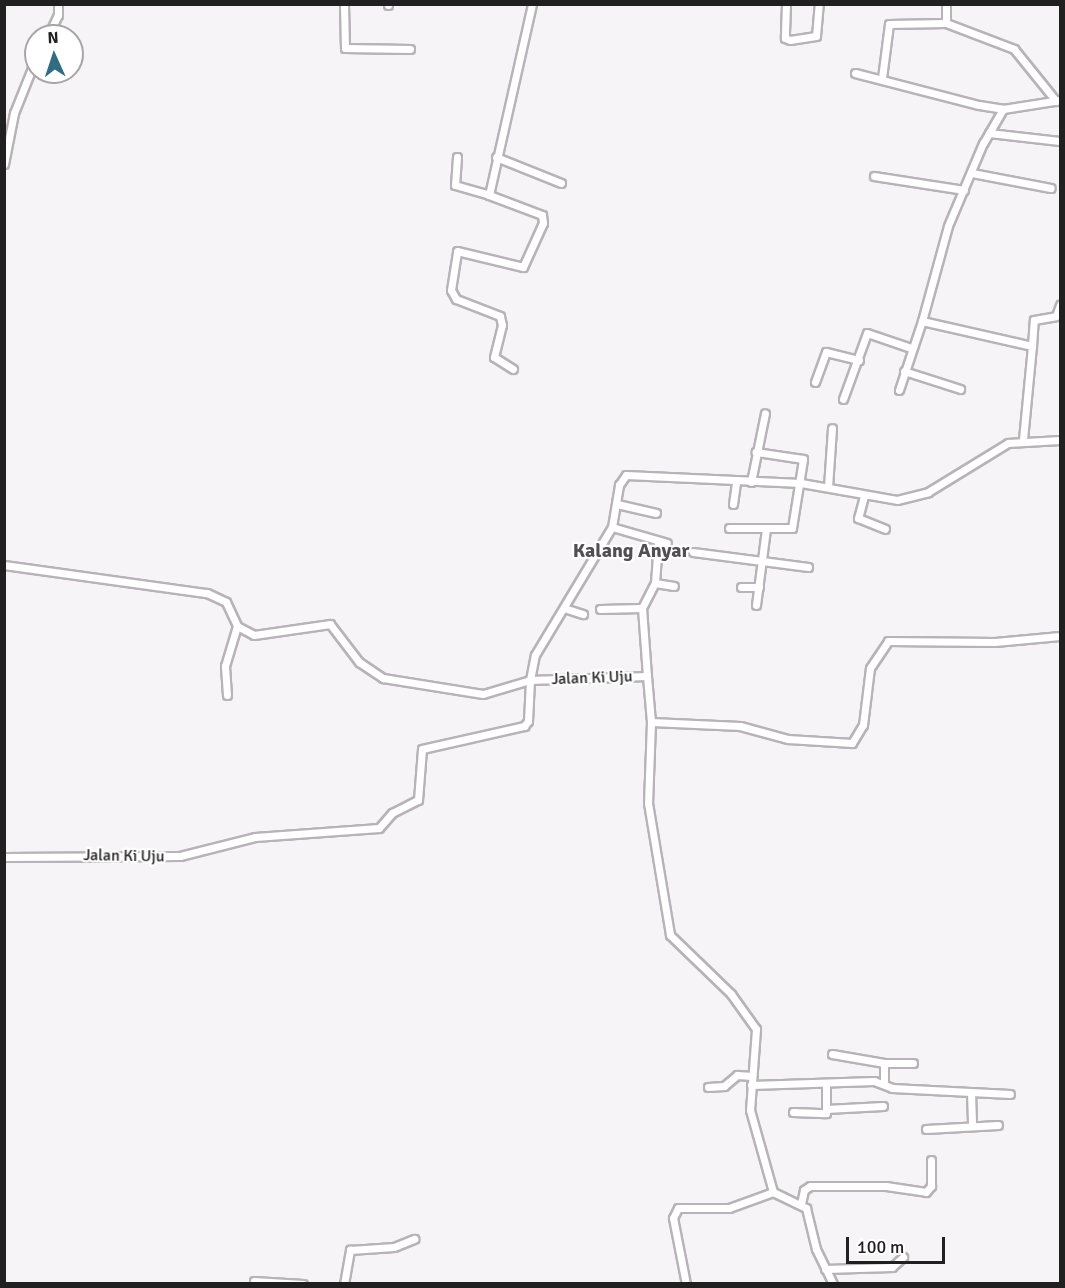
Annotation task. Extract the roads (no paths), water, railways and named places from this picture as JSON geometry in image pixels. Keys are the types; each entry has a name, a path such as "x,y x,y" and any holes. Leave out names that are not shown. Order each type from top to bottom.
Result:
{"street":[{"path":"54,24 58,15 58,4"},
{"path":"344,4 345,48 410,50"},
{"path":"489,195 532,4"},
{"path":"786,4 785,38 790,40 816,36 819,4"},
{"path":"946,4 946,23"},
{"path":"882,78 889,24 946,23 1014,49 1058,100"},
{"path":"855,73 882,78 922,92 1003,109 1058,100"},
{"path":"4,164 5,148 27,84"},
{"path":"899,390 911,348 922,321 938,255 989,133 1003,109"},
{"path":"989,133 1060,141"},
{"path":"457,157 455,185 489,195 544,218 523,267 463,250 454,257 452,297 500,316 502,325 494,357 513,369"},
{"path":"496,157 561,183"},
{"path":"972,173 1051,188"},
{"path":"874,176 964,190"},
{"path":"1023,439 1034,320 1056,316 1060,305"},
{"path":"922,321 1032,346"},
{"path":"843,399 869,332 911,348"},
{"path":"815,382 826,352 859,360"},
{"path":"904,371 960,389"},
{"path":"751,482 765,413"},
{"path":"828,487 832,428"},
{"path":"4,565 207,593 226,602 237,626 254,634 330,624 367,669 413,686 483,694 530,680 536,655 612,527 619,485 626,475 736,483 801,483 864,496 897,500 928,492 996,447 1023,439 1060,440"},
{"path":"729,528 792,528 801,483 802,457 756,452"},
{"path":"733,504 736,483"},
{"path":"864,496 858,518 885,529"},
{"path":"617,504 656,513"},
{"path":"612,527 667,543"},
{"path":"756,605 766,529"},
{"path":"647,676 642,608 655,583 658,542"},
{"path":"693,552 738,555 762,563 808,567"},
{"path":"655,583 674,586"},
{"path":"741,587 759,586"},
{"path":"564,608 583,614"},
{"path":"600,609 642,608"},
{"path":"227,695 225,666 237,626"},
{"path":"651,722 740,726 788,739 852,743 863,725 870,668 888,641 996,642 1060,636"},
{"name":"Jalan Ki Uju","path":"4,857 180,856 255,837 379,828 392,813 418,800 422,749 524,726 528,721 530,680 647,676 651,722 648,802 668,926 674,941 731,994 756,1029 750,1110 773,1192"},
{"path":"832,1054 884,1063 913,1063"},
{"path":"884,1063 884,1083"},
{"path":"708,1087 724,1086 737,1075 752,1076"},
{"path":"751,1085 884,1083 892,1088 1010,1094"},
{"path":"793,1113 826,1113 826,1084"},
{"path":"971,1092 972,1126"},
{"path":"826,1109 883,1106"},
{"path":"926,1129 998,1125"},
{"path":"801,1204 804,1190 810,1186 886,1186 926,1192 931,1186 931,1160"},
{"path":"686,1284 673,1218 678,1208 729,1208 773,1192 801,1204 810,1214 812,1239 833,1284"},
{"path":"344,1284 350,1250 394,1247 414,1239"},
{"path":"825,1269 892,1267 903,1257"},
{"path":"254,1281 303,1284"}],"district":[{"name":"Kalang Anyar","path":"631,550"}]}
